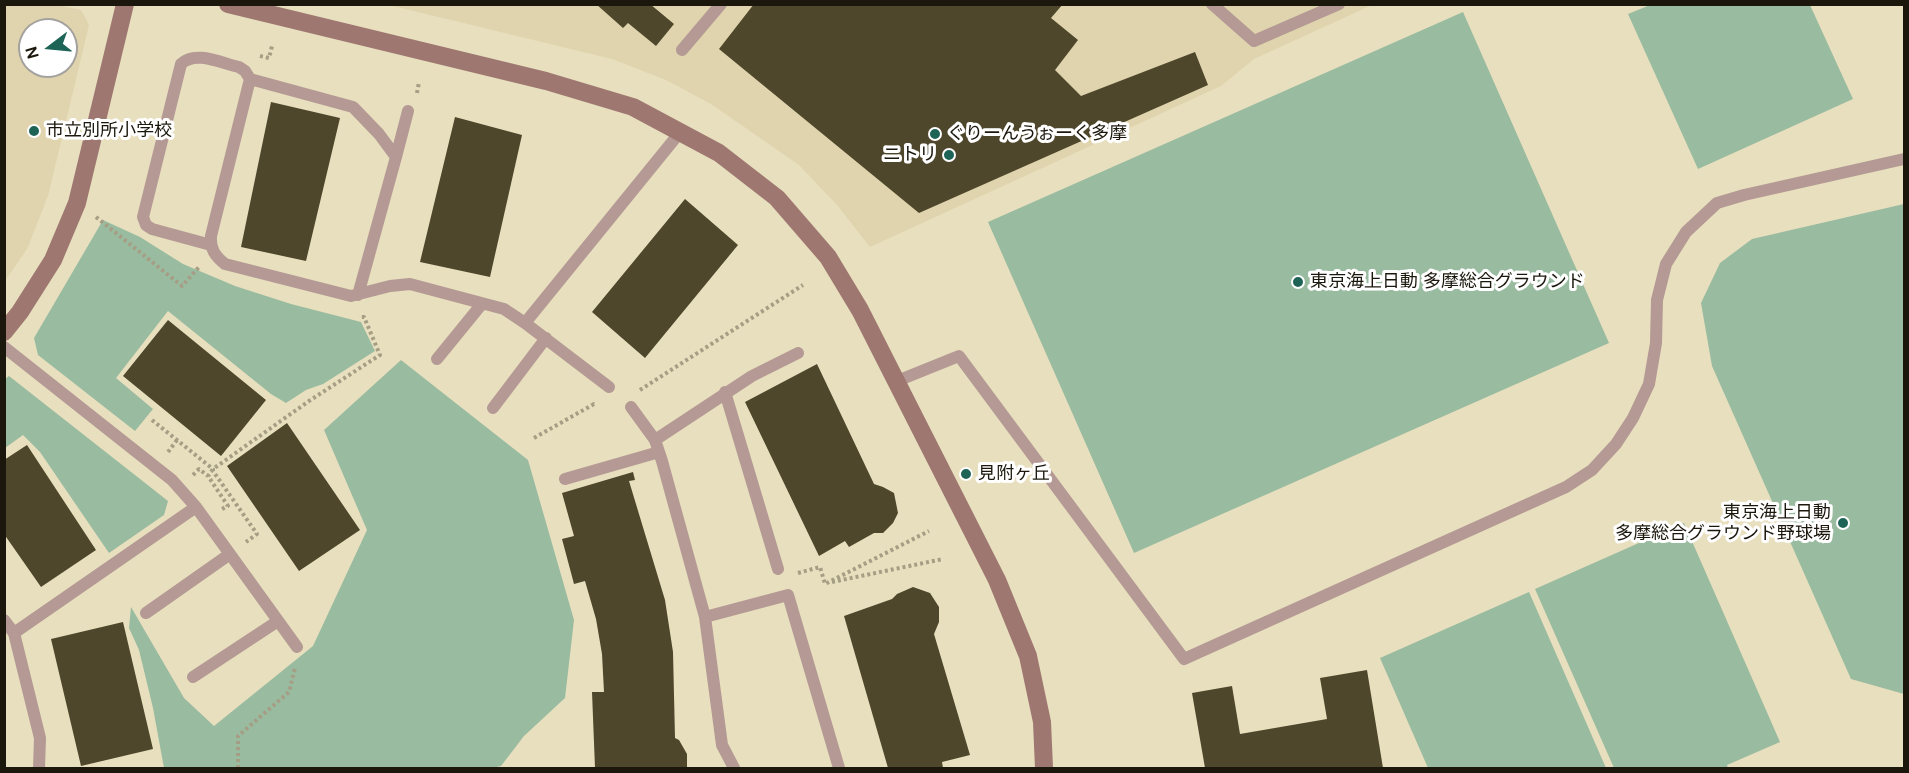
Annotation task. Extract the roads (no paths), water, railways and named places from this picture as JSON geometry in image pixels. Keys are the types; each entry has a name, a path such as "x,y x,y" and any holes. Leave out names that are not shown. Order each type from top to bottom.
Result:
{"street":[{"path":"4,332 20,312 53,260 77,203 125,4"},
{"path":"228,4 546,81 633,107 719,153 777,198 828,257 860,310 997,580 1028,656 1042,722 1044,768"}],"lane":[{"path":"682,50 721,4"},
{"path":"1212,4 1254,41 1339,4"},
{"path":"211,245 152,230 146,225 143,217 181,64 187,58 196,57 238,67 245,71 250,79 353,107 379,134 396,157"},
{"path":"250,79 211,236 211,245 217,257 225,264 342,294 358,295 390,286 410,284 481,305 504,309 609,387"},
{"path":"358,295 408,111"},
{"path":"525,323 681,131"},
{"path":"897,381 959,356 1184,659 1566,487 1592,470 1616,444 1634,418 1649,384 1656,342 1657,300 1666,264 1686,232 1718,203 1744,195 1905,159"},
{"path":"437,359 481,305"},
{"path":"493,408 546,338"},
{"path":"4,347 172,480 196,507 297,647"},
{"path":"565,478 657,446 726,392 798,353"},
{"path":"726,392 783,572"},
{"path":"631,407 657,446 705,617 722,746 734,768"},
{"path":"14,633 196,507"},
{"path":"146,613 230,554"},
{"path":"705,617 788,595 839,768"},
{"path":"4,620 14,633 40,738 39,768"},
{"path":"194,677 278,621"}],"place":[{"name":"市立別所小学校","path":"34,131"},
{"name":"ぐりーんうぉーく多摩","path":"935,134"},
{"name":"ニトリ","path":"949,155"},
{"name":"東京海上日動 多摩総合グラウンド","path":"1298,282"},
{"name":"見附ヶ丘","path":"966,474"},
{"name":"東京海上日動 多摩総合グラウンド野球場","path":"1843,523"}]}
